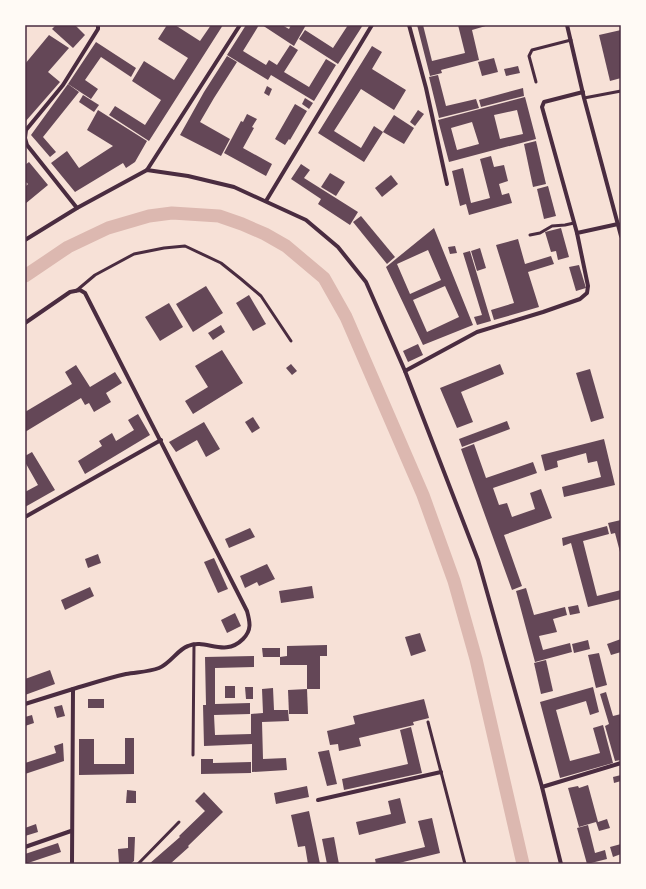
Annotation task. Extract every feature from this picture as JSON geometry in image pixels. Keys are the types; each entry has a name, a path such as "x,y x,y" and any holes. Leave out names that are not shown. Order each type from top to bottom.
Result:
{"street":[{"path":"76,208 27,144 26,130 63,85 98,29 98,25"},
{"path":"25,240 76,208 147,170 240,25"},
{"path":"266,201 372,25"},
{"path":"409,25 426,88 448,184"},
{"path":"567,25 584,98 621,236"},
{"path":"405,371 477,332 580,299 587,293 588,286 577,233 542,107 544,102 583,92"},
{"path":"147,170 188,176 234,187 306,220 338,247 366,282 405,371 478,560 542,787 561,864"},
{"path":"577,233 618,224"},
{"path":"25,323 70,292 80,290 85,293 247,611 251,624 243,640 226,648 210,647 198,643 186,646 168,663 160,668 126,674 25,704"},
{"path":"25,517 160,440"},
{"path":"72,864 73,689"},
{"path":"542,787 621,763"},
{"path":"318,800 441,772"},
{"path":"25,847 71,831"}],"lane":[{"path":"536,82 529,56 532,50 571,40"},
{"path":"584,98 621,91"},
{"path":"530,235 540,233 552,226 574,223"},
{"path":"76,290 95,275 134,254 164,248 185,246 222,263 260,296 290,341"},
{"path":"193,755 194,644"},
{"path":"428,722 465,864"},
{"path":"138,864 179,822"}],"building":[{"path":"56,25 75,25 85,35 73,48 52,29"},
{"path":"167,25 175,25 200,41 211,25 223,25 149,141 109,115 115,106 145,125 161,100 132,81 144,61 174,80 188,58 158,39"},
{"path":"246,25 259,25 243,51 266,65 269,60 277,65 290,45 298,50 284,72 309,87 326,59 336,65 314,101 271,75 268,80 227,55"},
{"path":"262,25 282,25 289,29 291,25 306,25 294,46"},
{"path":"348,25 363,25 338,64 299,39 305,30 333,48"},
{"path":"417,25 423,25 432,61 465,53 458,25 489,25 472,30 479,60 441,70 442,73 430,76"},
{"path":"621,30 621,78 610,81 599,35"},
{"path":"49,35 69,48 48,72 60,82 25,122 25,64"},
{"path":"96,42 136,68 131,77 101,57 85,80 98,89 91,99 68,84"},
{"path":"372,46 382,52 372,69 406,90 394,110 361,89 334,131 361,148 374,126 383,132 364,162 318,133"},
{"path":"227,56 237,62 200,122 230,139 221,156 180,135 204,92"},
{"path":"494,58 498,72 482,76 478,62"},
{"path":"518,66 520,73 506,76 504,69"},
{"path":"438,75 446,106 476,99 479,108 439,118 429,77"},
{"path":"68,84 79,92 43,137 56,152 50,157 31,135"},
{"path":"267,86 272,89 269,96 264,93"},
{"path":"523,88 524,96 481,107 479,100"},
{"path":"83,95 99,105 94,112 79,102"},
{"path":"525,97 536,139 449,162 438,120","holes":["517,110 523,134 500,139 494,115","472,122 479,144 457,150 451,128"]},
{"path":"305,98 313,103 309,109 302,104"},
{"path":"295,104 307,111 290,140 289,139 285,145 275,139"},
{"path":"98,110 147,141 135,162 126,168 123,163 75,192 51,163 67,151 79,168 113,146 87,130"},
{"path":"418,110 424,114 415,126 410,122"},
{"path":"247,114 257,119 252,127 254,128 243,148 272,164 266,176 224,153 241,121 243,122"},
{"path":"394,115 414,128 404,144 383,132"},
{"path":"536,141 546,184 533,187 524,144"},
{"path":"491,156 494,167 504,165 508,181 499,184 502,195 509,193 512,203 469,215 466,204 460,206 452,171 463,168 471,203 490,198 480,159"},
{"path":"29,162 48,185 25,204 25,187 28,184 25,181 25,165"},
{"path":"301,164 310,170 304,178 358,212 350,225 318,204 321,199 291,179"},
{"path":"330,173 345,182 336,196 321,187"},
{"path":"391,175 398,184 382,197 375,188"},
{"path":"548,186 556,216 544,219 537,189"},
{"path":"361,216 395,257 387,264 353,222"},
{"path":"434,228 473,325 423,345 386,267","holes":["428,250 441,280 410,294 397,264","445,286 459,317 427,332 413,300"]},
{"path":"561,228 569,257 558,260 556,251 551,252 545,232"},
{"path":"518,239 525,264 551,256 554,264 528,272 539,307 494,320 491,310 514,303 496,245"},
{"path":"455,246 457,253 450,254 448,247"},
{"path":"480,248 486,268 477,271 471,251"},
{"path":"470,251 491,321 477,325 474,317 482,315 463,253"},
{"path":"579,265 586,288 576,291 569,267"},
{"path":"206,286 223,313 193,332 176,304"},
{"path":"249,295 266,324 253,331 236,303"},
{"path":"169,303 183,327 160,341 145,317"},
{"path":"221,325 225,332 213,340 208,333"},
{"path":"418,344 423,355 408,362 403,351"},
{"path":"222,350 243,383 193,414 185,401 208,387 195,366"},
{"path":"291,364 297,371 292,375 286,368"},
{"path":"500,364 504,374 461,392 473,422 457,428 440,388"},
{"path":"76,365 90,387 115,372 122,383 106,393 111,402 94,412 89,403 85,405 81,398 25,432 25,412 72,384 65,372"},
{"path":"590,369 604,418 591,422 576,373"},
{"path":"138,414 150,435 85,474 78,461 102,446 99,441 112,433 116,441 134,430 128,420"},
{"path":"253,417 260,428 252,433 245,422"},
{"path":"507,421 510,429 462,447 459,439"},
{"path":"204,422 220,449 206,457 197,440 176,452 169,442"},
{"path":"604,439 615,485 564,497 562,487 601,477 597,461 588,463 586,453 557,461 558,467 545,471 541,455"},
{"path":"474,444 486,478 533,462 537,473 493,488 499,505 507,503 512,517 535,509 530,493 541,489 552,518 504,535 522,586 512,590 461,449"},
{"path":"32,452 55,490 25,507 25,492 38,485 25,462 25,456"},
{"path":"621,520 620,552 615,533 611,534 608,523"},
{"path":"607,526 609,534 583,541 597,596 621,590 621,599 588,607 571,543 563,546 562,538"},
{"path":"250,528 255,537 229,548 225,539"},
{"path":"98,554 101,563 88,568 85,559"},
{"path":"214,558 228,589 218,593 204,562"},
{"path":"267,564 275,579 259,586 257,582 245,588 240,576"},
{"path":"312,586 314,598 281,603 279,591"},
{"path":"90,587 94,596 65,610 61,600"},
{"path":"526,588 534,615 565,607 567,615 553,619 557,632 539,636 543,650 570,643 572,652 535,662 516,591"},
{"path":"578,605 580,613 570,615 568,607"},
{"path":"235,613 241,626 227,633 221,620"},
{"path":"420,633 426,651 411,656 405,637"},
{"path":"621,639 621,652 611,655 607,644"},
{"path":"588,640 590,649 574,653 572,644"},
{"path":"327,645 327,656 320,656 320,689 307,689 307,665 280,665 280,657 287,656 287,646"},
{"path":"262,648 280,648 280,657 263,657"},
{"path":"599,653 607,685 596,688 588,655"},
{"path":"254,656 254,667 215,668 215,704 250,703 250,714 214,715 215,735 251,734 251,714 263,713 262,689 273,688 274,710 288,710 289,721 262,722 263,759 286,758 287,770 252,772 252,744 204,746 203,705 206,705 205,657"},
{"path":"546,660 553,691 541,694 534,663"},
{"path":"50,670 55,684 25,695 25,679"},
{"path":"225,686 235,686 235,698 225,698"},
{"path":"245,687 253,687 253,699 246,699"},
{"path":"593,687 599,712 590,715 586,701 556,710 570,761 600,753 593,728 603,725 613,763 560,778 540,702"},
{"path":"307,689 308,714 289,714 288,690"},
{"path":"606,692 613,716 621,714 621,760 615,761 605,726 609,724 600,694"},
{"path":"88,699 104,699 104,708 88,708"},
{"path":"424,699 429,718 413,722 414,725 359,738 361,746 339,751 338,744 330,745 327,731 355,724 353,716"},
{"path":"62,705 65,716 57,718 54,707"},
{"path":"32,715 34,723 25,726 25,717"},
{"path":"411,727 422,773 344,790 342,779 408,764 400,730"},
{"path":"125,738 134,738 134,774 79,775 79,739 94,739 94,764 125,764"},
{"path":"63,743 64,761 25,774 25,763 56,753 54,746"},
{"path":"329,750 337,784 327,786 318,752"},
{"path":"201,759 213,759 213,763 251,762 251,773 201,774"},
{"path":"621,775 621,781 614,783 613,777"},
{"path":"588,785 598,822 607,819 610,828 599,831 596,822 579,827 568,788 578,786 579,788"},
{"path":"307,786 309,797 276,804 274,793"},
{"path":"127,790 136,791 136,803 126,803"},
{"path":"204,792 223,812 188,846 189,847 170,864 149,864 180,837 179,836 205,811 195,801"},
{"path":"400,798 406,823 359,835 356,822 391,814 388,801"},
{"path":"309,811 320,864 308,864 305,846 298,847 291,815"},
{"path":"432,818 440,853 395,864 376,864 375,859 425,847 418,821"},
{"path":"36,824 38,832 25,836 25,828"},
{"path":"588,825 595,853 605,850 607,859 587,864 577,828"},
{"path":"128,837 135,837 134,861 130,864 119,864 118,849 128,848"},
{"path":"334,837 339,864 327,864 322,839"},
{"path":"58,843 61,852 25,864 25,854"},
{"path":"621,844 621,854 613,857 610,847"}],"waterway":[{"path":"25,276 68,247 108,228 149,216 172,213 219,216 242,224 265,234 286,246 324,278 346,317 423,495 454,581 476,659 523,864"}]}
